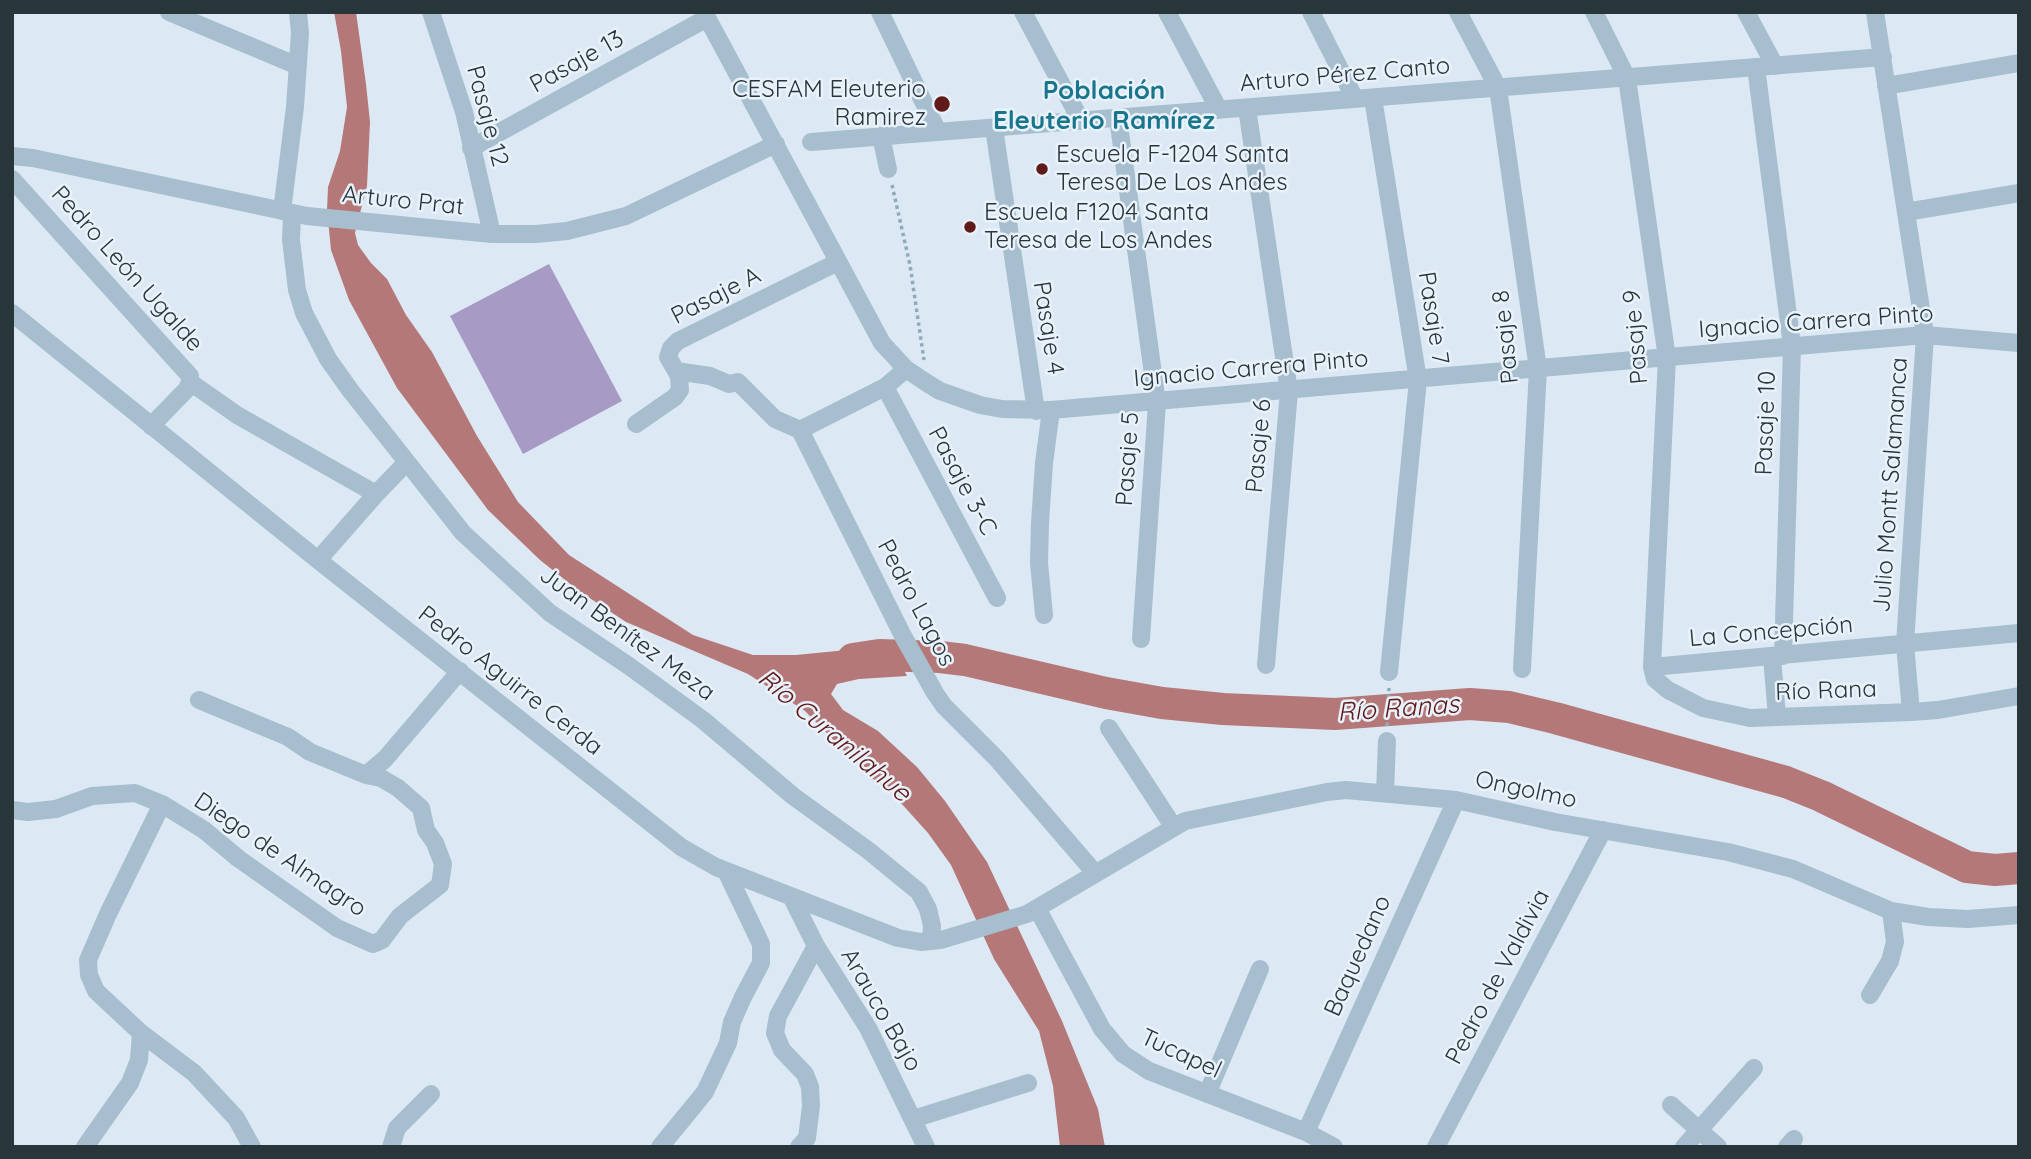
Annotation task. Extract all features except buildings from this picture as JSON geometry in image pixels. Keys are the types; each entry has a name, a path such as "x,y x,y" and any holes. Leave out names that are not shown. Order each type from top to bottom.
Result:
{"street":[{"path":"169,12 298,66"},
{"name":"Juan Benítez Meza","path":"298,12 300,33 290,240 293,270 304,313 336,371 463,533 550,613 703,720 793,796 869,851 919,892 928,909 932,926 931,941"},
{"name":"Pasaje 12","path":"432,12 464,112 492,234"},
{"path":"880,12 938,132"},
{"path":"1023,12 1081,121"},
{"path":"1167,12 1219,110"},
{"name":"Pasaje 7","path":"1311,12 1364,99 1418,380 1390,672"},
{"name":"Pasaje 8","path":"1458,12 1498,88 1538,369 1522,668"},
{"name":"Pasaje 9","path":"1594,12 1627,78 1667,358 1652,667"},
{"name":"Pasaje 10","path":"1746,12 1766,66 1792,346 1777,656 1777,717"},
{"name":"Julio Montt Salamanca","path":"1875,12 1925,335 1905,644 1911,712"},
{"name":"Pasaje 13","path":"471,148 706,15"},
{"name":"Ignacio Carrera Pinto","path":"706,15 877,334 906,369 940,391 979,405 1043,411 1925,335 2019,343"},
{"name":"Arturo Pérez Canto","path":"811,142 1883,57"},
{"path":"1886,86 2019,63"},
{"name":"Pasaje 6","path":"1247,108 1289,391 1266,664"},
{"name":"Pasaje 5","path":"1118,118 1157,402 1141,639"},
{"name":"Pasaje 4","path":"993,128 1043,411 1040,563 1044,615"},
{"path":"881,136 888,169"},
{"name":"Arturo Prat","path":"12,156 33,158 293,213 492,234 567,231 626,216 776,144"},
{"name":"Pedro León Ugalde","path":"12,179 186,369 190,382 187,389 151,426"},
{"path":"1906,212 2019,193"},
{"name":"Pasaje A","path":"636,424 675,397 680,390 680,376 668,357 671,348 678,341 838,262"},
{"name":"Pedro Aguirre Cerda","path":"12,313 681,848 726,871 898,938 921,942 954,937 1033,912"},
{"path":"676,370 710,376 729,384 738,382 775,419 800,430 885,387 906,369"},
{"path":"190,382 237,415 376,494"},
{"name":"Pasaje 3-C","path":"885,387 997,598"},
{"name":"Pedro Lagos","path":"800,430 903,636 944,706 997,759 1095,873"},
{"path":"318,560 407,462"},
{"name":"La Concepción","path":"1652,667 2019,633"},
{"name":"Río Rana","path":"1652,667 1655,679 1668,690 1703,708 1750,718 1911,712 2019,696"},
{"path":"366,775 385,759 460,671"},
{"name":"Diego de Almagro","path":"12,810 28,812 55,809 92,796 135,793 162,804 204,830 239,859 337,928 373,944 382,940 400,916 440,885 443,864 426,830 421,808 393,784 310,752 288,737 199,700"},
{"path":"1109,728 1173,827"},
{"path":"1385,793 1387,741"},
{"name":"Ongolmo","path":"1033,912 1173,827 1199,817 1346,790 1456,800 1555,822 1728,852 1793,869 1891,911 1928,917 1968,919 2019,915"},
{"name":"Baquedano","path":"1306,1132 1456,800"},
{"path":"162,804 88,960 89,975 96,991 141,1033 194,1073 236,1118 253,1147"},
{"name":"Pedro de Valdivia","path":"1436,1147 1603,830"},
{"path":"660,1147 705,1092 729,1043 737,1009 761,963 761,944 726,871"},
{"name":"Arauco Bajo","path":"792,898 816,946 868,1028 926,1147"},
{"path":"1870,995 1890,961 1895,942 1891,911"},
{"name":"Tucapel","path":"1033,912 1091,1010 1117,1048 1135,1063 1149,1071 1306,1132 1334,1147"},
{"path":"799,1147 807,1138 811,1106 810,1087 805,1074 782,1050 775,1034 778,1016 816,946"},
{"path":"1207,1094 1260,969"},
{"path":"85,1147 130,1083 139,1060 141,1033"},
{"path":"1684,1147 1754,1068"},
{"path":"913,1119 1028,1083"},
{"path":"391,1147 397,1128 431,1094"},
{"path":"1671,1105 1718,1147"}],"path":[{"path":"888,169 910,265 927,383"},
{"path":"1387,741 1390,672"}],"shaded area":[{"path":"549,264 622,401 523,454 450,316"}],"water":[{"name":"Río Curanilahue","path":"334,12 356,12 370,122 367,186 355,233 358,245 387,279 518,502 569,555 693,635 753,655 796,655 893,648 907,676 859,679 837,684 831,694 843,710 878,731 917,767 945,801 987,862 1062,1021 1098,1109 1105,1147 1060,1147 1053,1086 1039,1031 994,959 951,865 928,833 892,793 868,775 805,711 748,674 626,622 579,591 540,560 488,510 397,388 349,300 331,250 328,187 340,151 347,107"}],"waterway":[{"name":"Río Ranas","path":"853,659 879,655 965,660 1106,693 1162,703 1223,709 1335,714 1470,704 1509,707 1786,782 1821,796 1967,867 1995,870 2019,868"}],"place":[{"name":"CESFAM Eleuterio Ramirez","path":"942,104"},
{"name":"Escuela F-1204 Santa Teresa De Los Andes","path":"1042,169"},
{"name":"Escuela F1204 Santa Teresa de Los Andes","path":"970,227"}],"district":[{"name":"Población Eleuterio Ramírez","path":"1104,106"}]}
